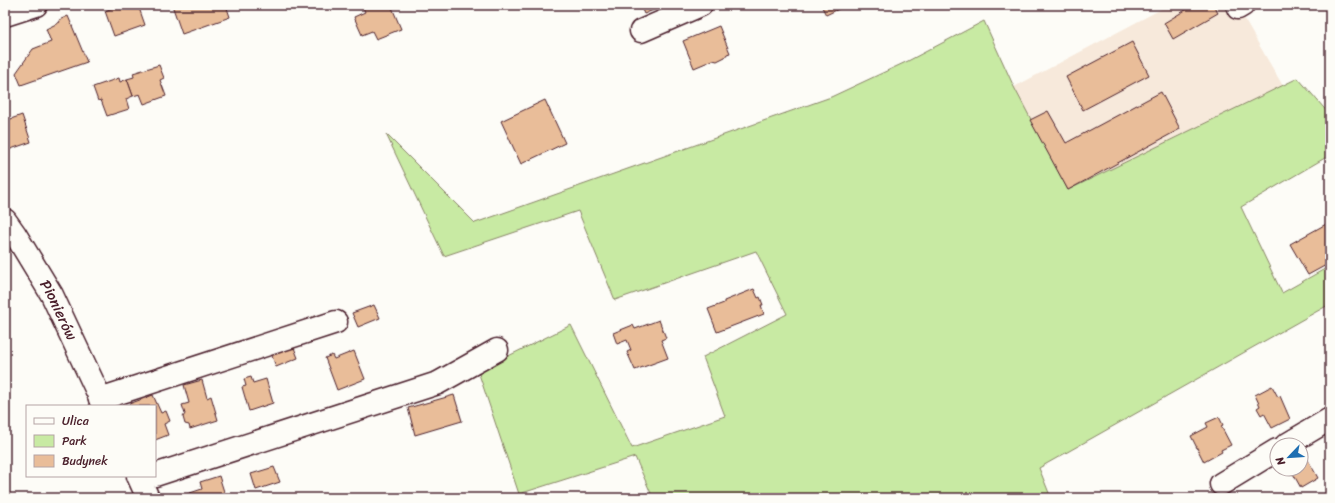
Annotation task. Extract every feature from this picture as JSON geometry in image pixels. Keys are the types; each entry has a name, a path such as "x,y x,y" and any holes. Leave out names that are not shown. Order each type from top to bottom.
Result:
{"street":[{"path":"5,15 36,5"},
{"path":"641,31 701,5"},
{"name":"Pionierów","path":"5,220 52,295 102,402"},
{"path":"102,402 336,322"},
{"path":"147,481 438,383 498,350"},
{"path":"1300,437 1330,419"},
{"path":"1221,484 1269,455"}],"shaded area":[{"path":"1169,5 1236,5 1283,86 1068,190 1014,87"}],"green space":[{"path":"984,21 1014,87 1068,190 1298,78 1330,115 1330,155 1241,207 1282,293 1330,266 1330,304 1039,468 1051,498 653,498 635,457 519,494 478,371 571,325 632,448 725,416 703,357 787,314 756,251 615,300 578,211 444,256 386,134 475,223 831,97 908,61"}],"building":[{"path":"120,5 138,5 145,25 114,36 105,11"},
{"path":"172,5 226,5 230,17 182,34"},
{"path":"362,5 391,5 401,29 376,39 372,31 362,35 354,17 365,12"},
{"path":"640,5 665,5 644,14"},
{"path":"821,5 847,5 826,15"},
{"path":"1194,5 1213,5 1218,13 1173,39 1164,23"},
{"path":"68,16 87,62 21,85 16,73 33,49 51,42 46,29"},
{"path":"719,26 730,53 717,61 713,60 694,68 683,41"},
{"path":"1132,42 1149,75 1083,110 1066,77"},
{"path":"159,65 164,78 160,80 166,96 144,104 140,94 133,96 127,79 134,77 133,73"},
{"path":"119,78 120,82 127,79 133,96 126,99 129,109 107,116 101,100 98,101 93,87"},
{"path":"1161,92 1180,129 1068,190 1030,120 1048,111 1066,143"},
{"path":"545,100 565,143 521,164 501,121"},
{"path":"22,115 31,142 5,151 5,121"},
{"path":"1328,223 1330,226 1330,263 1308,275 1290,244"},
{"path":"754,289 758,298 760,297 764,314 717,332 708,309"},
{"path":"374,305 380,318 358,327 352,313"},
{"path":"659,320 666,338 661,340 668,358 635,370 627,352 631,350 627,340 617,344 613,333 633,325 635,329"},
{"path":"293,345 298,358 276,367 271,353"},
{"path":"354,351 365,379 337,390 325,358 332,355 334,359"},
{"path":"251,377 253,383 266,379 273,403 249,411 242,387 246,386 244,379"},
{"path":"202,380 207,398 211,396 218,420 190,429 189,425 185,424 183,417 185,414 182,405 189,403 184,385"},
{"path":"1272,386 1278,397 1280,396 1290,419 1272,428 1264,413 1261,415 1257,408 1260,406 1255,395"},
{"path":"153,395 161,413 166,411 170,421 164,424 168,435 156,440 156,405 129,404"},
{"path":"454,395 462,421 415,435 408,408"},
{"path":"1219,417 1223,425 1221,426 1231,445 1204,462 1191,436 1208,427 1206,423"},
{"path":"1309,462 1318,478 1301,488 1295,477 1309,477"},
{"path":"274,467 280,482 256,490 251,474"},
{"path":"219,476 226,498 188,498 187,494 202,489 200,482"}]}
